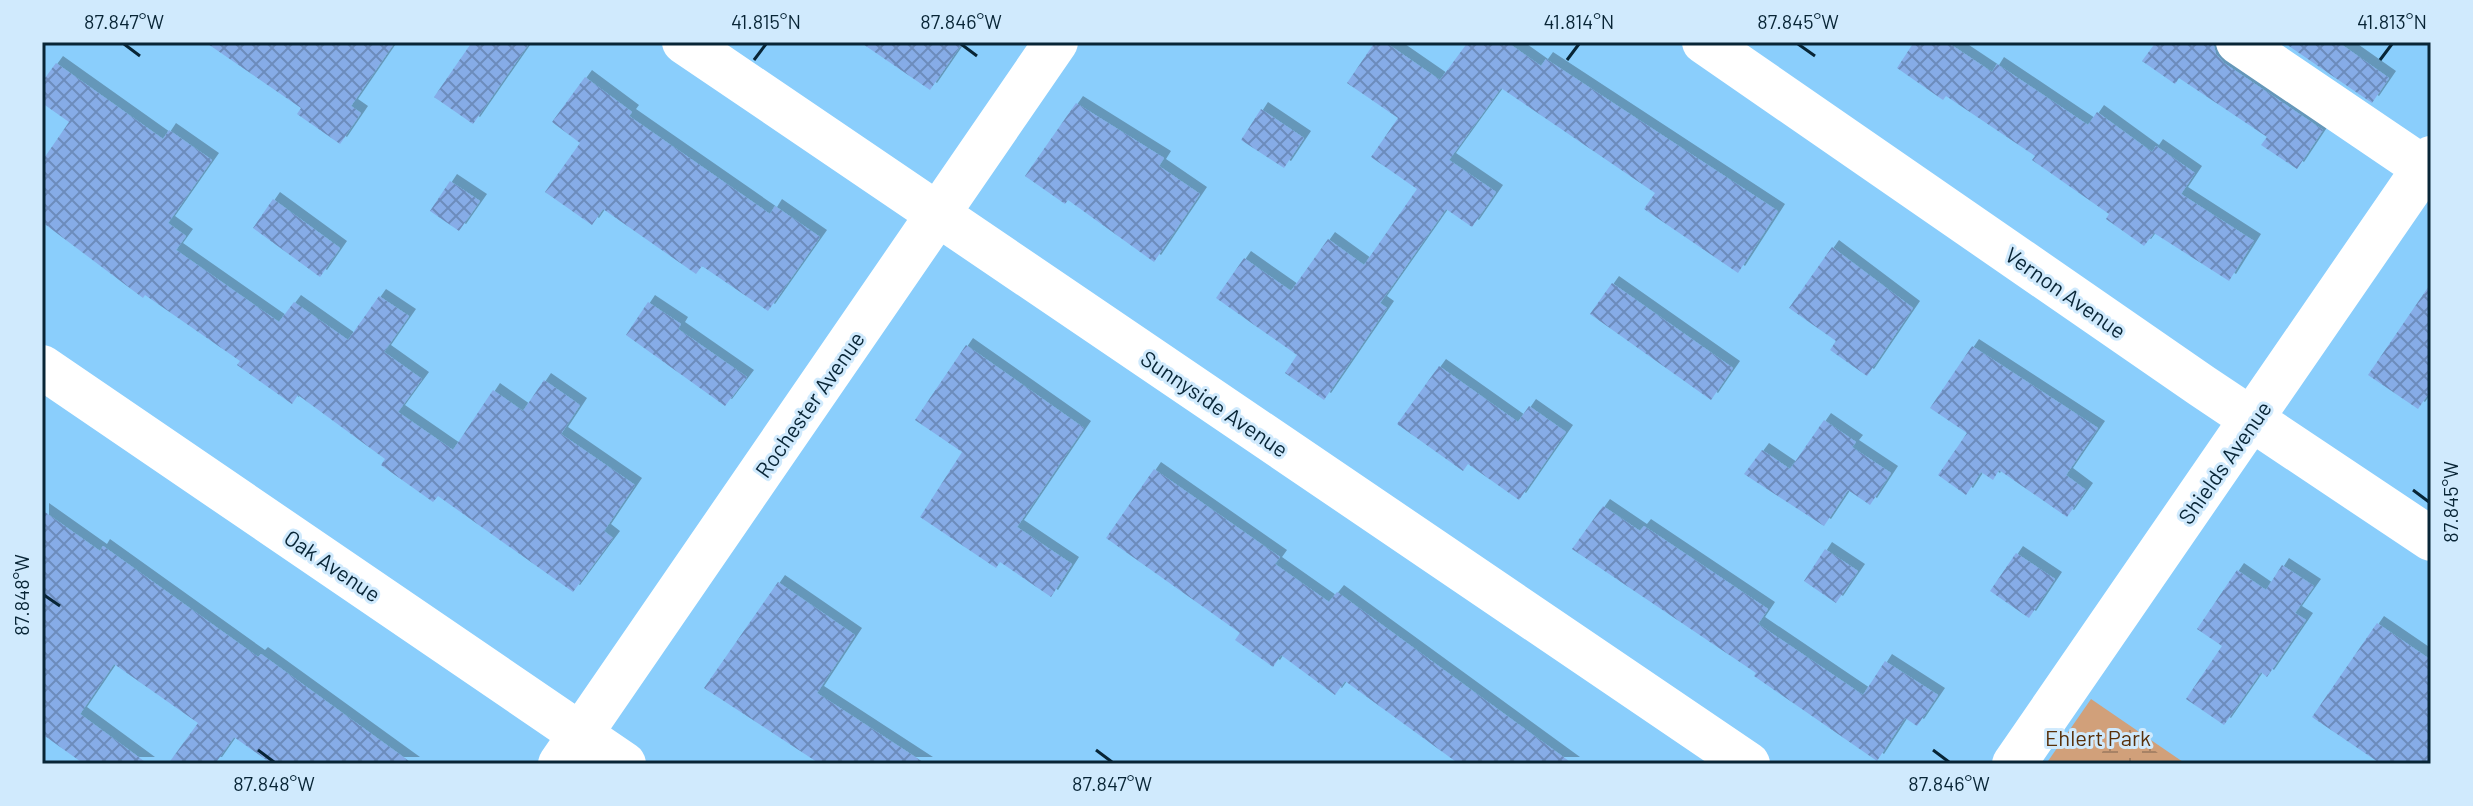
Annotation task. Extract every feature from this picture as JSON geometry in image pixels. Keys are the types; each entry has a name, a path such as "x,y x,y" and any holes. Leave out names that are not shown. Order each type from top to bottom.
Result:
{"street":[{"name":"Sunnyside Avenue","path":"684,42 1748,764"},
{"name":"Rochester Avenue","path":"571,749 1056,42"},
{"name":"Vernon Avenue","path":"1704,42 2431,539"},
{"path":"2238,42 2427,163"},
{"name":"Shields Avenue","path":"2014,764 2427,163"},
{"name":"Oak Avenue","path":"42,367 571,749 624,764"}],"green space":[{"name":"Ehlert Park","path":"2091,699 2186,764 2046,764"},
{"path":"2122,723 2171,764 2094,764"}],"building":[{"path":"205,42 395,42 351,106 361,113 340,144 297,114 301,108"},
{"path":"472,42 530,42 473,124 434,97"},
{"path":"860,42 963,42 930,90"},
{"path":"1375,42 1385,42 1440,80 1468,42 1507,42 1541,66 1546,59 1778,211 1738,273 1644,209 1655,193 1501,88 1449,160 1496,192 1472,227 1446,209 1380,303 1387,308 1324,400 1285,373 1297,355 1216,298 1244,258 1291,291 1328,239 1364,265 1417,189 1371,157 1398,118 1347,83"},
{"path":"1914,42 1947,42 1992,72 1997,64 2088,125 2097,112 2152,152 2156,146 2195,173 2181,194 2254,241 2229,281 2154,233 2144,246 2106,219 2109,214 2032,160 2035,156 1946,96 1943,100 1897,68"},
{"path":"2156,42 2213,42 2216,54 2224,63 2323,130 2297,169 2261,145 2267,137 2179,78 2175,84 2142,61"},
{"path":"2283,42 2338,42 2389,78 2372,103"},
{"path":"56,63 163,139 169,130 212,160 168,223 186,236 176,250 279,322 294,302 348,340 379,296 409,316 384,352 422,379 398,412 453,450 493,390 523,411 544,380 580,405 561,434 635,485 604,531 613,538 573,592 438,496 433,502 381,465 385,459 298,395 292,404 237,365 240,361 145,295 143,298 42,222 42,161 69,122 42,103 42,82"},
{"path":"585,77 632,112 629,116 770,214 775,206 820,237 768,311 702,266 696,274 603,209 592,225 545,192 580,143 552,122"},
{"path":"1076,103 1164,158 1159,166 1200,194 1154,262 1068,200 1065,204 1025,176"},
{"path":"1261,109 1304,138 1284,168 1241,140"},
{"path":"450,181 480,201 459,231 430,211"},
{"path":"273,199 340,248 320,277 253,228"},
{"path":"1832,247 1913,308 1867,376 1830,350 1836,341 1789,308"},
{"path":"1612,283 1733,368 1711,400 1590,314"},
{"path":"2431,283 2431,390 2418,409 2368,375"},
{"path":"648,302 681,324 678,329 747,377 725,406 626,335"},
{"path":"966,345 1084,428 1017,527 1072,564 1051,597 1000,562 996,568 920,517 962,452 915,420"},
{"path":"1972,346 2098,428 2066,475 2086,490 2067,517 1999,470 1993,480 1981,472 1966,495 1938,475 1967,433 1930,408"},
{"path":"1439,366 1518,422 1529,406 1566,432 1519,500 1468,464 1463,471 1397,424"},
{"path":"1824,420 1856,442 1852,447 1891,473 1870,505 1848,490 1824,526 1744,474 1762,450 1790,469"},
{"path":"1154,469 1280,557 1275,564 1329,602 1337,592 1573,764 1459,764 1345,681 1335,695 1281,655 1273,667 1235,640 1240,633 1106,538"},
{"path":"1603,506 1640,531 1644,526 1768,609 1758,624 1863,695 1885,661 1938,695 1917,726 1905,718 1877,761 1754,676 1756,673 1572,549"},
{"path":"42,510 100,551 103,546 258,657 261,654 413,764 272,764 234,737 215,764 168,764 198,723 114,664 80,714 148,764 84,764 42,734"},
{"path":"1825,549 1858,571 1836,603 1804,581"},
{"path":"2016,553 2055,579 2029,618 1990,591"},
{"path":"2282,565 2314,586 2295,613 2306,620 2267,677 2261,672 2224,725 2186,699 2222,646 2197,629 2237,570 2266,590"},
{"path":"778,582 855,635 817,693 926,764 820,764 704,688"},
{"path":"2377,623 2431,660 2431,764 2381,764 2312,717"}]}
